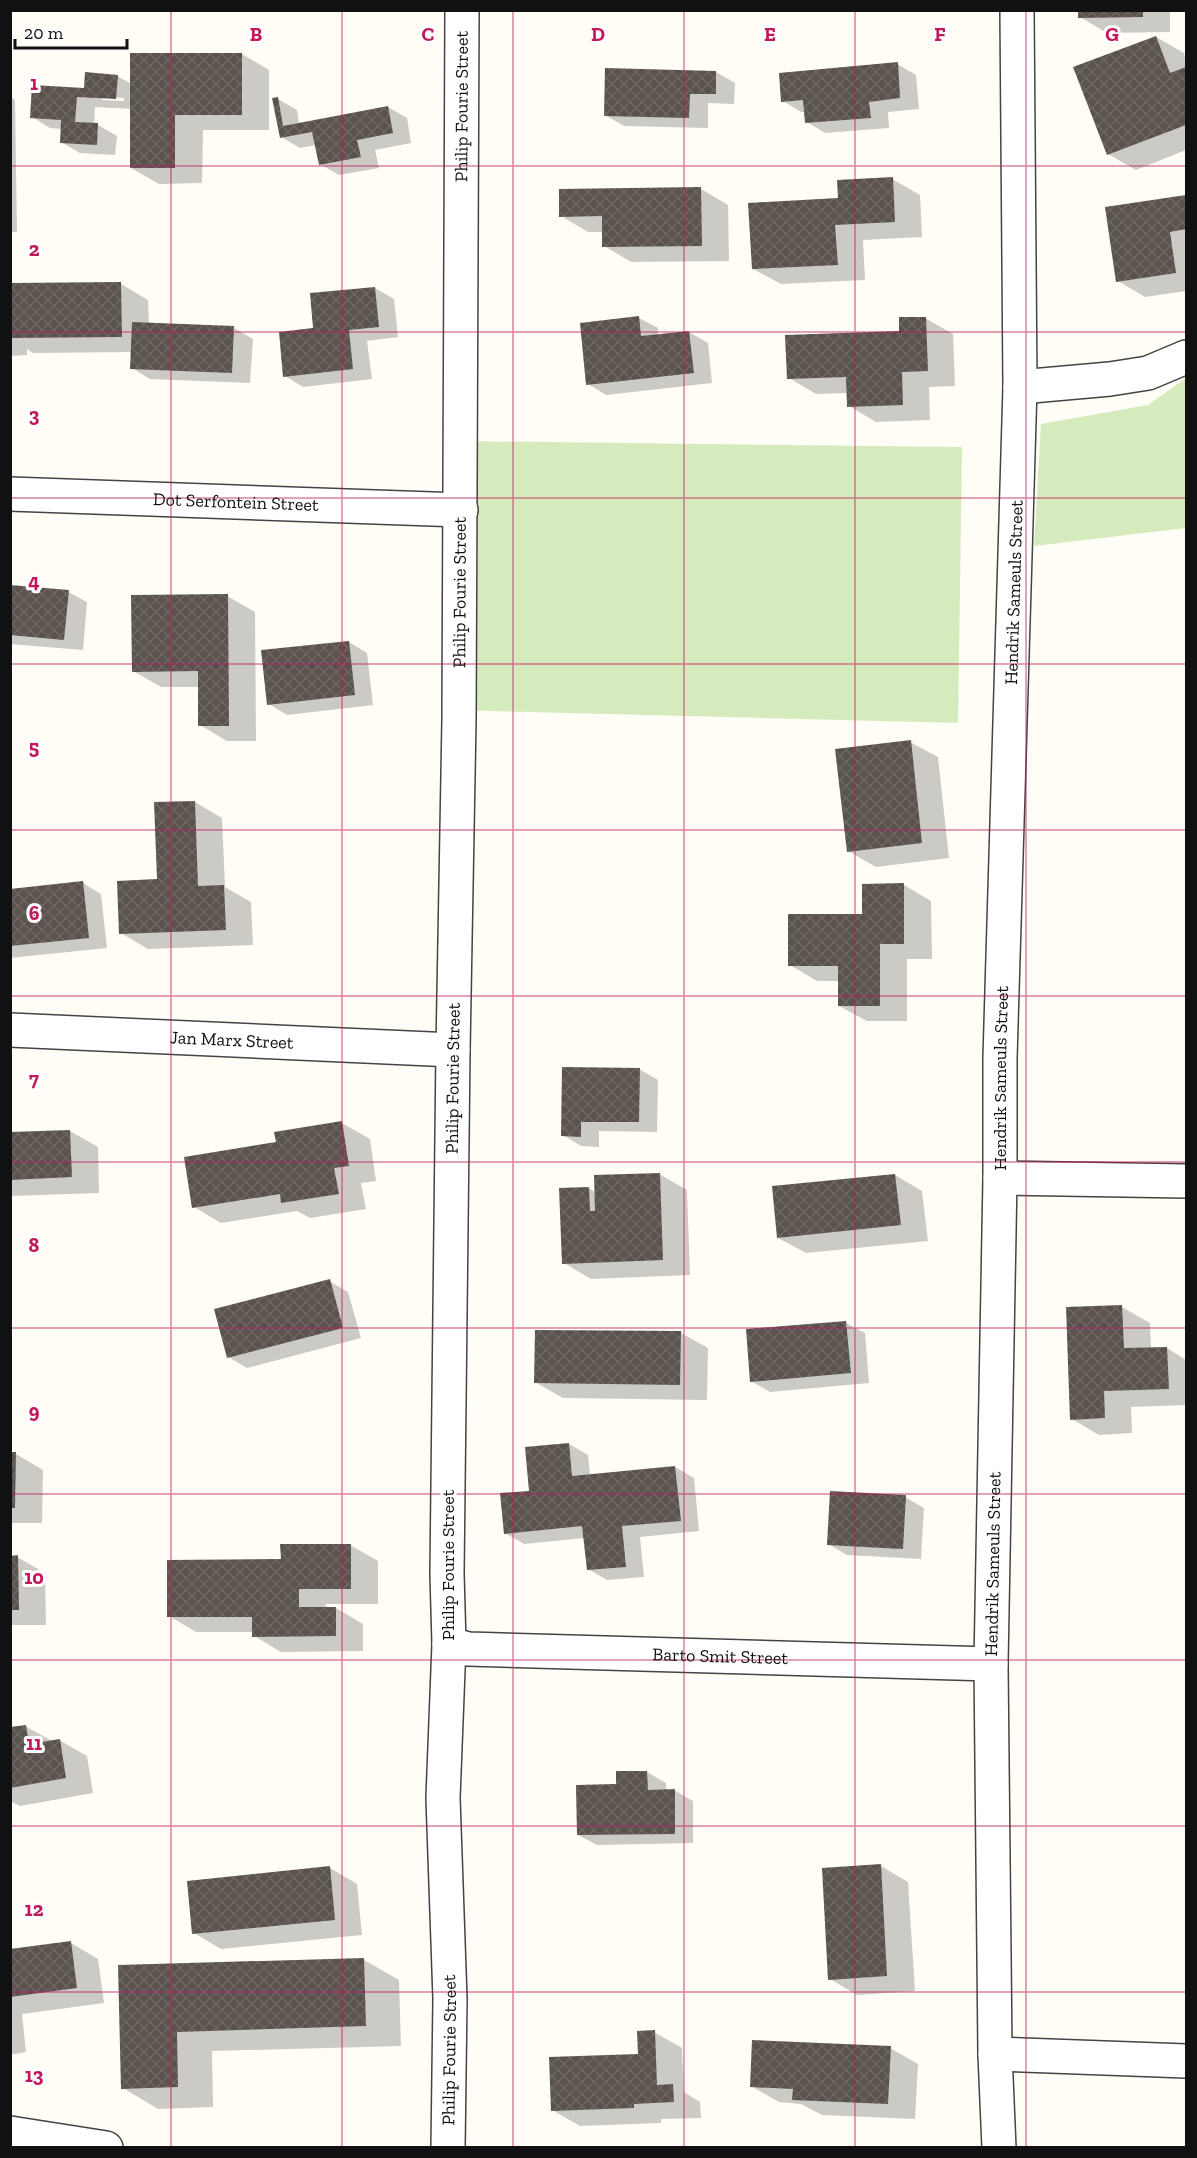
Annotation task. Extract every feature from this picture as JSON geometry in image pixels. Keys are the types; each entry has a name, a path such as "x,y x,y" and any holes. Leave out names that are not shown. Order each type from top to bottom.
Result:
{"street":[{"name":"Philip Fourie Street","path":"448,2148 450,1999 443,1798 449,1644 447,1574 459,732 462,10"},
{"name":"Hendrik Sameuls Street","path":"999,2148 991,1664 1000,1058 1020,387 1017,10"},
{"path":"1020,387 1110,379 1148,373 1186,357"},
{"name":"Dot Serfontein Street","path":"10,494 461,510"},
{"name":"Jan Marx Street","path":"10,1030 453,1050"},
{"path":"1000,1178 1186,1181"},
{"name":"Barto Smit Street","path":"449,1644 468,1649 991,1664"},
{"path":"996,2054 1186,2061"},
{"path":"10,2133 106,2148"}],"green space":[{"path":"1186,378 1186,528 1034,546 1041,424 1148,405"},
{"path":"456,441 962,447 958,723 451,710"}],"building":[{"path":"1078,10 1143,10 1143,17 1078,18"},
{"path":"1156,36 1170,73 1186,67 1186,125 1107,155 1073,67"},
{"path":"130,53 242,53 242,115 175,115 175,168 130,168"},
{"path":"898,62 900,98 869,102 871,118 805,123 803,100 781,102 779,73"},
{"path":"605,68 716,71 716,94 690,94 689,118 604,116"},
{"path":"85,72 118,75 116,99 77,97 75,122 98,123 97,145 60,143 61,120 30,118 32,85 84,88"},
{"path":"278,97 283,126 388,106 393,133 357,140 361,157 319,165 312,132 280,138 272,98"},
{"path":"893,177 895,222 835,225 838,265 752,269 748,203 838,198 837,180"},
{"path":"701,187 702,246 602,247 602,216 559,217 559,189"},
{"path":"1186,195 1186,229 1170,232 1176,273 1116,282 1105,207"},
{"path":"121,282 122,337 10,338 10,283"},
{"path":"375,287 379,327 349,330 353,369 283,377 279,332 313,328 310,293"},
{"path":"639,316 641,336 689,331 694,373 586,385 580,323"},
{"path":"899,317 926,317 928,371 902,372 903,405 847,407 846,377 787,379 785,335 899,331"},
{"path":"132,322 234,326 232,373 130,369"},
{"path":"10,585 69,590 64,640 10,635"},
{"path":"228,594 229,726 198,726 198,671 132,672 131,595"},
{"path":"349,641 355,695 267,705 261,650"},
{"path":"911,740 922,843 847,852 835,749"},
{"path":"195,801 198,886 224,885 226,930 119,934 117,881 157,879 154,802"},
{"path":"83,881 89,938 10,946 10,889"},
{"path":"904,883 904,944 880,944 880,1006 838,1006 838,966 788,966 788,914 862,914 862,884"},
{"path":"562,1067 640,1068 639,1122 581,1122 581,1137 561,1136"},
{"path":"342,1121 349,1166 334,1168 339,1194 281,1203 280,1194 192,1208 184,1157 276,1142 274,1132"},
{"path":"70,1130 72,1177 10,1180 10,1132"},
{"path":"660,1173 663,1260 562,1264 559,1188 589,1187 590,1211 595,1211 594,1175"},
{"path":"895,1174 901,1225 777,1238 772,1186"},
{"path":"330,1279 343,1328 227,1358 214,1309"},
{"path":"1122,1305 1124,1348 1167,1347 1169,1389 1104,1391 1105,1418 1070,1420 1066,1307"},
{"path":"846,1321 851,1373 750,1382 746,1329"},
{"path":"535,1330 681,1331 680,1385 534,1383"},
{"path":"569,1443 572,1476 675,1466 681,1521 622,1526 626,1567 587,1570 582,1526 504,1534 500,1493 529,1491 525,1447"},
{"path":"10,1452 16,1452 15,1508 10,1508"},
{"path":"830,1491 906,1495 903,1549 827,1545"},
{"path":"280,1544 351,1544 351,1589 299,1589 299,1607 336,1607 336,1636 252,1637 252,1617 167,1617 167,1560 281,1559"},
{"path":"18,1555 19,1610 10,1610 10,1556"},
{"path":"26,1725 29,1744 60,1739 66,1778 10,1788 10,1727"},
{"path":"616,1771 647,1771 648,1790 675,1789 675,1834 577,1835 576,1785 616,1784"},
{"path":"881,1864 887,1976 828,1980 822,1868"},
{"path":"330,1866 335,1920 192,1934 187,1881"},
{"path":"71,1941 77,1988 10,1997 10,1949"},
{"path":"364,1958 366,2026 177,2032 178,2087 121,2089 118,1965"},
{"path":"655,2030 657,2085 673,2084 674,2102 634,2104 634,2108 551,2111 549,2057 638,2054 637,2031"},
{"path":"752,2040 891,2046 888,2104 792,2100 793,2089 750,2087"}]}
